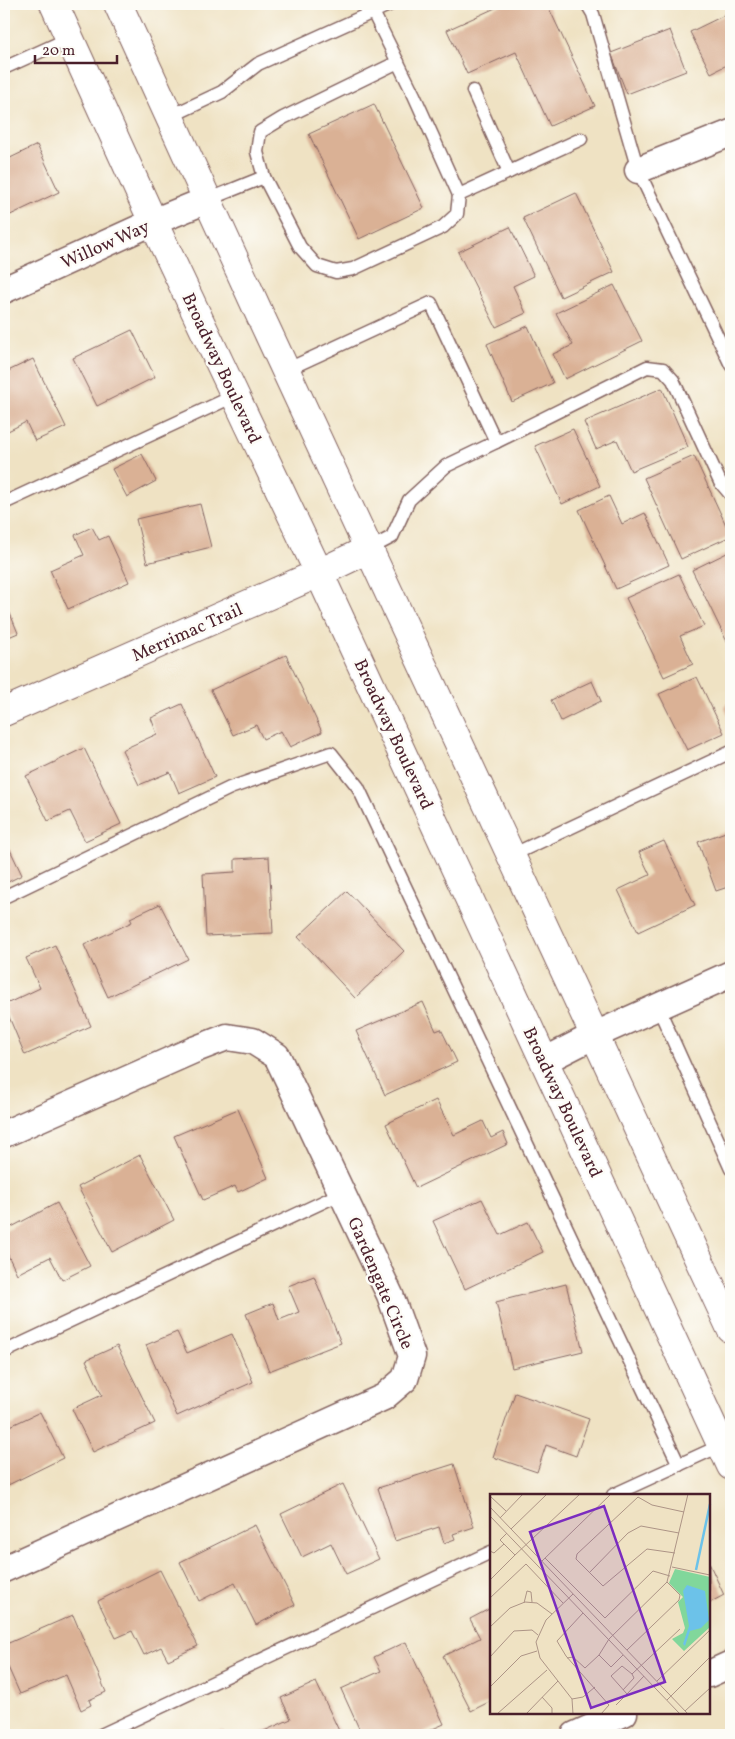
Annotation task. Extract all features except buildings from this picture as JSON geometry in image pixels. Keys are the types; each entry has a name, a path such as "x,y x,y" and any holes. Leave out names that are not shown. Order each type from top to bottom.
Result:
{"main road":[{"name":"Broadway Boulevard","path":"54,4 153,222 319,573 726,1455"},
{"path":"118,4 207,200 731,1329"},
{"name":"Merrimac Trail","path":"4,712 319,573 369,549"}],"street":[{"path":"638,170 731,133"},
{"name":"Willow Way","path":"4,290 153,222 207,200"},
{"path":"544,1061 595,1035 731,974"},
{"name":"Gardengate Circle","path":"4,1134 227,1037 253,1041 277,1056 390,1295 412,1356 405,1379 384,1398 4,1569"},
{"path":"710,1674 731,1664"},
{"path":"575,1735 622,1714"}],"lane":[{"path":"169,117 222,92 258,64 391,4"},
{"path":"587,4 593,14 638,170 731,365"},
{"path":"373,12 398,62 460,195 457,214 443,227 352,269 336,272 317,266 300,247 264,177 257,152 260,132 283,118 398,62"},
{"path":"4,68 70,38"},
{"path":"473,91 509,172"},
{"path":"460,195 581,139"},
{"path":"207,200 264,177"},
{"path":"286,370 431,303 496,442"},
{"path":"369,549 392,537 409,500 446,466 647,367 663,369 673,380 720,482 731,495"},
{"path":"4,503 234,396"},
{"path":"512,856 731,752"},
{"path":"4,897 230,788 331,753 358,787 679,1464"},
{"path":"658,1008 731,1169"},
{"path":"4,1352 342,1193"},
{"path":"615,1494 679,1464 726,1455"},
{"path":"101,1735 490,1552"}]}
